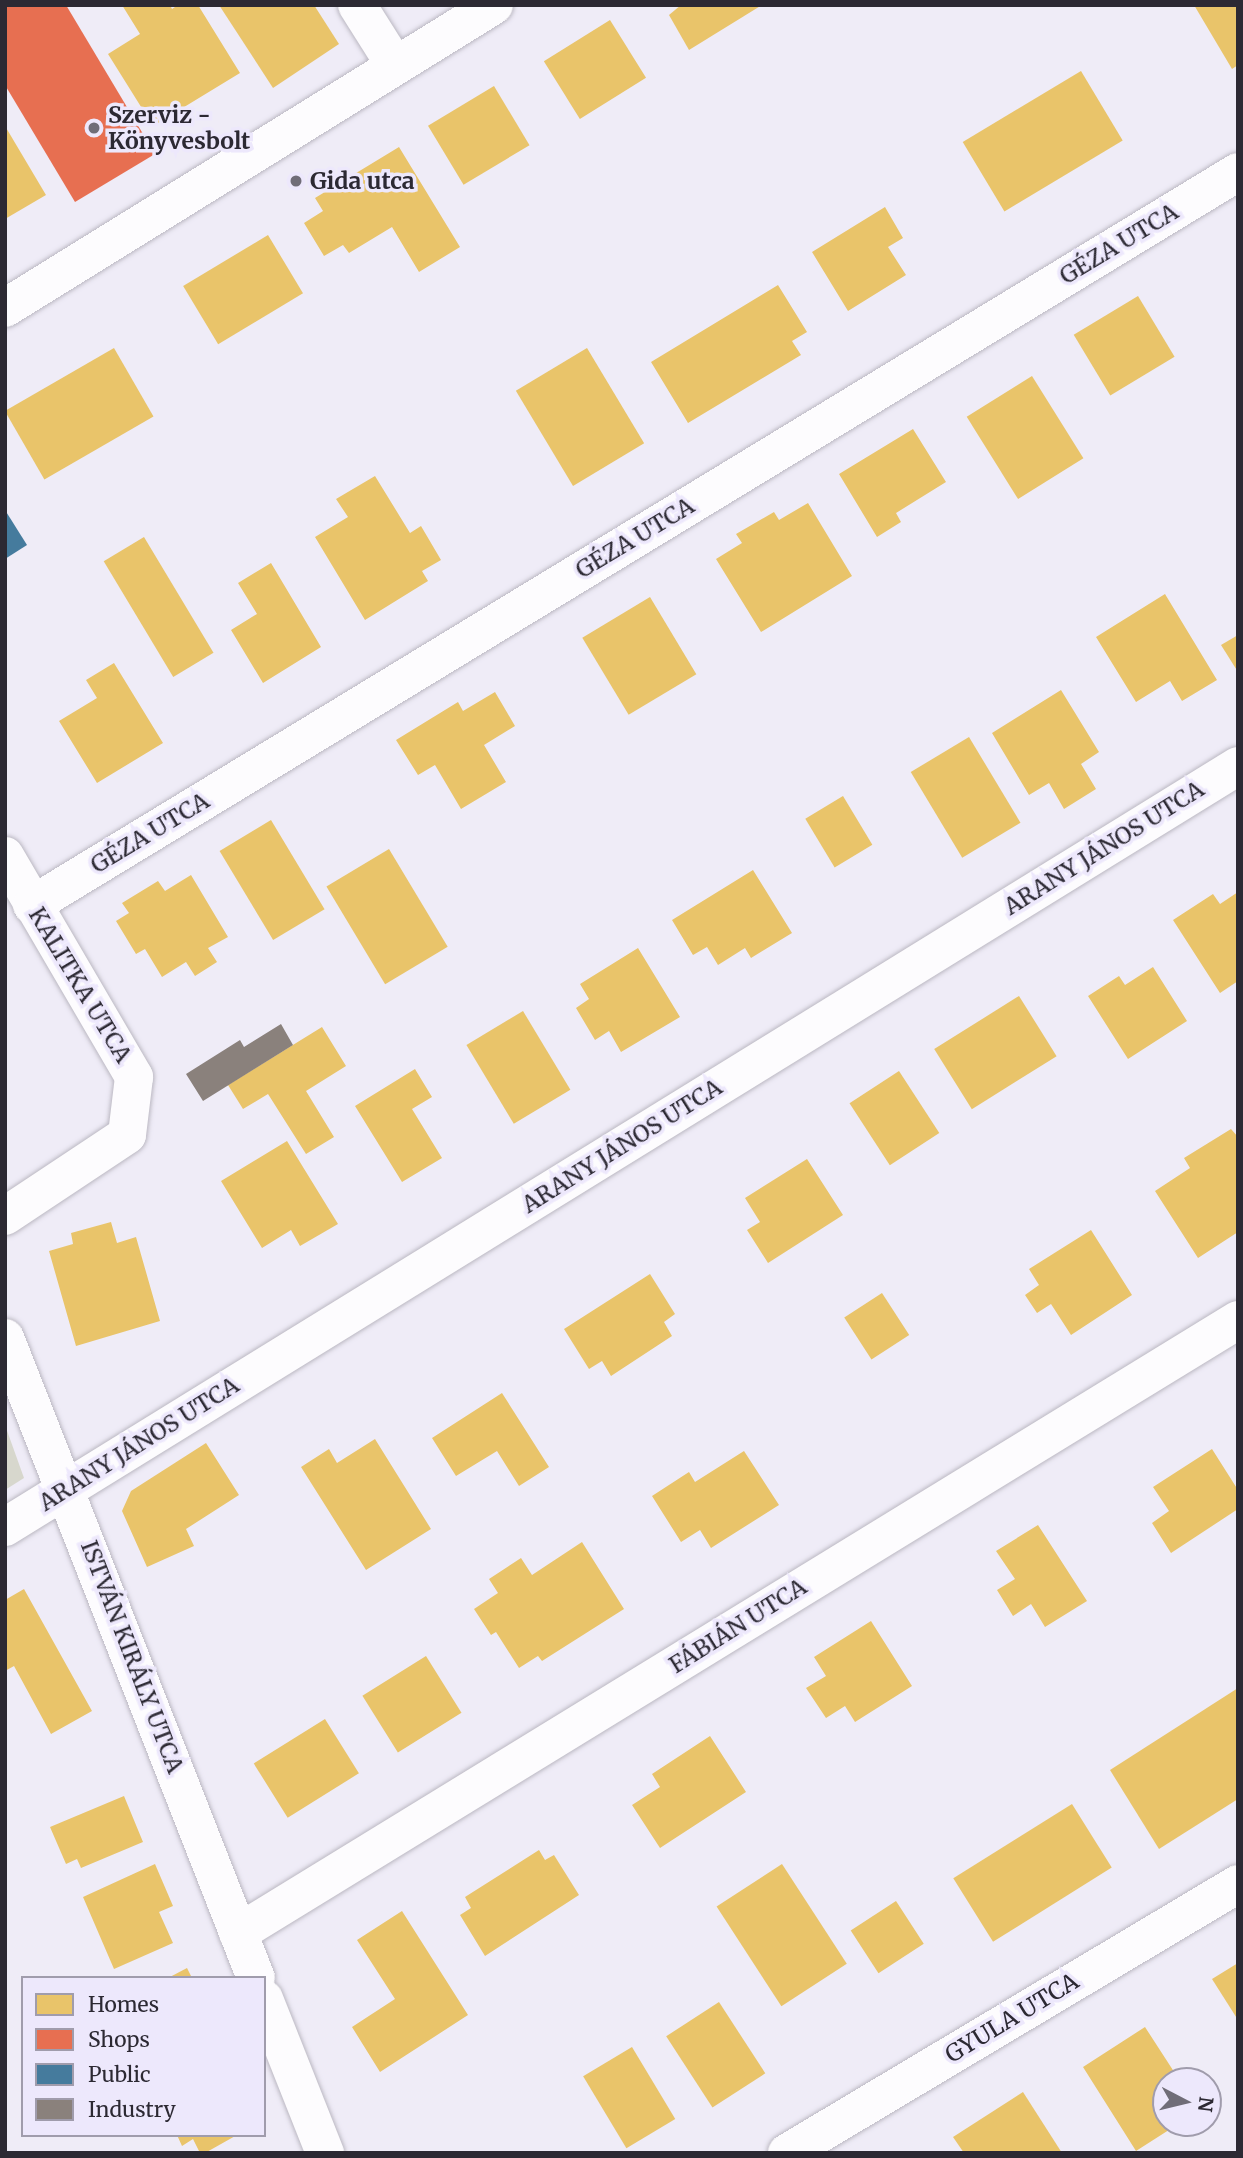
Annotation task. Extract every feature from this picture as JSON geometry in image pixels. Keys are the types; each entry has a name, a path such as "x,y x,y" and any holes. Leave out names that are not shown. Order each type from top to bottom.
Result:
{"street":[{"path":"356,5 395,65"},
{"path":"5,308 494,5"},
{"name":"GÉZA UTCA","path":"32,905 1238,172"},
{"name":"ARANY JÁNOS UTCA","path":"5,1527 1238,766"},
{"name":"KALITKA UTCA","path":"5,856 134,1077 127,1135 5,1216"},
{"name":"FÁBIÁN UTCA","path":"238,1933 1238,1320"},
{"name":"ISTVÁN KIRÁLY UTCA","path":"5,1338 67,1489 255,1976"},
{"name":"GYULA UTCA","path":"787,2153 1238,1884"},
{"path":"266,2004 325,2153"}],"shaded area":[{"path":"5,1425 24,1478 5,1490"}],"building: Homes":[{"path":"122,5 170,5 172,9 178,5 198,5 240,73 153,126 108,54 140,34"},
{"path":"219,5 314,5 339,44 273,88"},
{"path":"681,5 762,5 689,50 669,15"},
{"path":"1194,5 1238,5 1238,65 1232,69"},
{"path":"610,20 646,78 580,119 544,61"},
{"path":"1081,71 1123,140 1004,212 963,142"},
{"path":"494,86 530,145 464,185 428,126"},
{"path":"5,126 46,195 5,219"},
{"path":"399,147 460,247 419,272 392,227 349,253 343,245 324,256 304,223 323,211 315,198"},
{"path":"885,207 903,238 888,247 906,275 848,311 812,252"},
{"path":"268,235 303,293 218,344 183,286"},
{"path":"778,285 807,332 792,341 801,355 688,423 651,362"},
{"path":"1138,296 1175,357 1110,395 1074,335"},
{"path":"114,348 154,416 44,479 5,411"},
{"path":"587,348 644,443 573,486 516,391"},
{"path":"1032,376 1083,458 1018,499 967,417"},
{"path":"913,429 946,482 896,513 901,522 877,537 839,474"},
{"path":"375,476 410,533 421,526 441,560 422,571 428,581 365,620 315,537 348,517 336,499"},
{"path":"808,503 852,576 761,632 716,559 742,543 736,534 774,512 779,520"},
{"path":"144,537 214,653 173,677 104,561"},
{"path":"271,563 321,647 263,683 231,630 257,614 238,583"},
{"path":"1165,594 1217,680 1182,701 1170,681 1136,702 1096,637"},
{"path":"650,597 696,674 629,715 582,638"},
{"path":"1238,635 1238,672 1221,645"},
{"path":"114,663 163,743 97,783 59,721 97,698 86,680"},
{"path":"1061,690 1099,752 1081,764 1096,789 1064,809 1049,783 1029,795 992,733"},
{"path":"495,692 515,726 484,745 506,782 461,809 435,765 418,775 396,740 458,702 463,711"},
{"path":"969,737 1021,823 962,858 911,772"},
{"path":"843,796 872,845 835,868 805,819"},
{"path":"271,820 325,909 273,940 220,851"},
{"path":"389,849 448,947 385,984 326,887"},
{"path":"753,870 792,933 751,958 745,948 718,965 707,947 693,955 672,920"},
{"path":"191,875 228,937 208,948 217,962 195,976 186,962 162,977 145,949 136,954 116,921 129,913 122,903 158,881 165,891"},
{"path":"1238,892 1238,981 1220,993 1173,920 1213,894 1220,904"},
{"path":"638,948 680,1017 621,1052 609,1031 595,1040 576,1008 589,999 580,984"},
{"path":"1153,967 1187,1021 1128,1059 1088,996 1119,976 1125,985"},
{"path":"1019,996 1057,1056 972,1109 934,1049"},
{"path":"523,1011 570,1090 514,1124 466,1045"},
{"path":"322,1027 346,1066 306,1091 334,1137 306,1154 268,1094 243,1109 228,1085"},
{"path":"415,1069 432,1097 412,1109 442,1158 402,1182 355,1106"},
{"path":"899,1071 939,1133 890,1165 850,1103"},
{"path":"1231,1129 1238,1137 1238,1232 1198,1258 1155,1191 1190,1168 1184,1158"},
{"path":"287,1141 338,1224 300,1246 291,1230 262,1248 221,1181"},
{"path":"807,1159 843,1215 768,1263 747,1230 760,1222 745,1198"},
{"path":"111,1222 117,1243 136,1237 160,1321 76,1346 49,1251 73,1244 71,1233"},
{"path":"1091,1230 1132,1295 1071,1335 1051,1304 1037,1313 1025,1295 1039,1285 1029,1269"},
{"path":"650,1274 675,1314 664,1322 672,1336 611,1376 602,1361 589,1369 564,1329"},
{"path":"882,1293 909,1335 871,1359 844,1318"},
{"path":"502,1393 549,1467 519,1486 497,1451 456,1476 432,1438"},
{"path":"375,1439 431,1529 366,1570 301,1467 329,1449 337,1463"},
{"path":"206,1443 239,1495 186,1529 194,1546 147,1567 122,1511 131,1491"},
{"path":"1212,1449 1238,1490 1238,1509 1171,1553 1152,1523 1169,1511 1153,1487"},
{"path":"744,1451 779,1505 711,1548 700,1530 681,1542 652,1496 689,1472 695,1482"},
{"path":"1038,1525 1087,1601 1045,1627 1031,1604 1013,1616 997,1590 1015,1579 996,1551"},
{"path":"582,1542 624,1609 542,1661 538,1656 519,1668 496,1632 491,1635 474,1609 498,1593 489,1579 521,1558 532,1575"},
{"path":"24,1589 92,1711 51,1734 14,1666 5,1671 5,1600"},
{"path":"871,1621 912,1686 855,1722 845,1706 826,1718 806,1688 826,1676 814,1657"},
{"path":"426,1656 462,1713 398,1753 362,1696"},
{"path":"1238,1688 1238,1799 1159,1849 1110,1770"},
{"path":"325,1719 359,1773 288,1818 254,1764"},
{"path":"710,1736 746,1792 660,1848 632,1805 660,1787 652,1774"},
{"path":"124,1796 143,1842 81,1868 77,1859 66,1864 50,1827"},
{"path":"1072,1804 1112,1868 993,1942 953,1878"},
{"path":"539,1850 545,1860 554,1855 579,1895 485,1956 460,1915 471,1908 465,1897"},
{"path":"155,1864 173,1906 159,1912 173,1943 114,1969 83,1897"},
{"path":"782,1864 847,1964 781,2006 717,1906"},
{"path":"896,1901 924,1944 878,1973 851,1930"},
{"path":"402,1911 468,2015 380,2072 352,2027 395,1999 357,1940"},
{"path":"1238,1963 1238,2020 1212,1979"},
{"path":"187,1968 191,1976 172,1976"},
{"path":"719,2002 765,2073 712,2108 666,2036"},
{"path":"1145,2027 1171,2067 1152,2067 1152,2137 1158,2137 1136,2151 1083,2067"},
{"path":"632,2047 675,2119 626,2148 583,2076"},
{"path":"1023,2092 1062,2153 964,2153 953,2137"},
{"path":"178,2137 233,2137 205,2153 200,2153 193,2139 182,2146"}],"building: Shops":[{"path":"5,5 66,5 155,154 75,202 5,85"}],"building: Public":[{"path":"5,510 27,545 5,559"}],"building: Industry":[{"path":"281,1024 293,1045 203,1101 186,1074 240,1040 244,1047"}],"place":[{"name":"Szerviz - Könyvesbolt","path":"94,128"},
{"name":"Gida utca","path":"296,181"}]}
